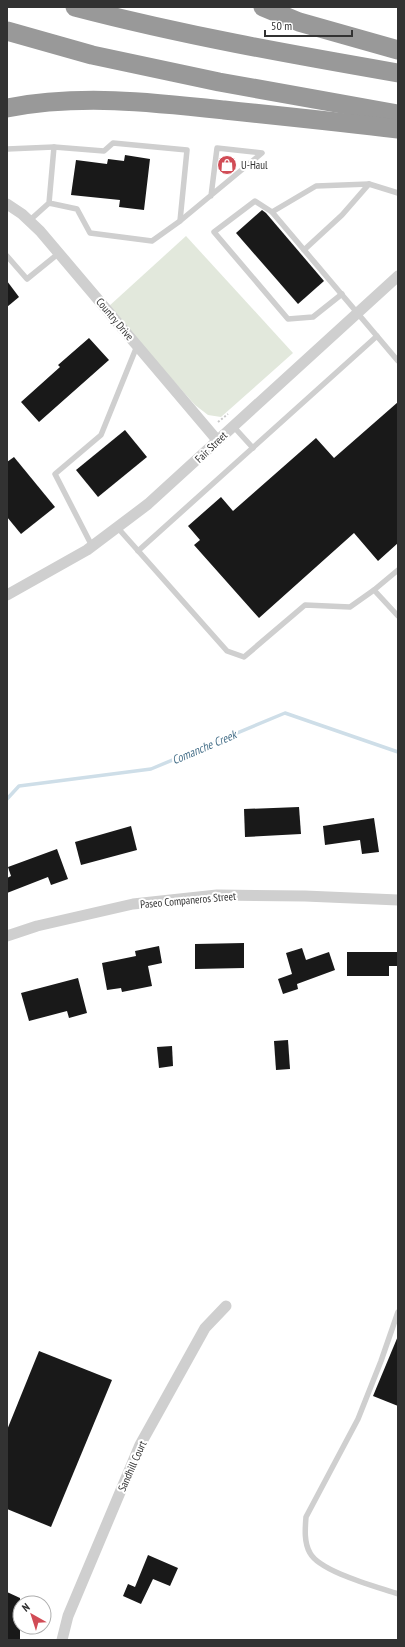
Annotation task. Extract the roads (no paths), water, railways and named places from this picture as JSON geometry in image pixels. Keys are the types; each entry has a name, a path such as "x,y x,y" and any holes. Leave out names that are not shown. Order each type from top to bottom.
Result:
{"highway":[{"path":"75,7 155,28 226,43 398,73"},
{"path":"263,7 300,22 398,50"},
{"path":"7,31 107,58 219,82 398,114"},
{"path":"7,108 68,100 113,100 176,105 398,129"}],"street":[{"name":"Country Drive","path":"7,204 29,220 40,231 217,440"},
{"name":"Fair Street","path":"7,595 31,583 92,546 148,504 197,461 217,440 398,276"},
{"name":"Paseo Companeros Street","path":"7,936 37,926 133,904 217,895 305,896 398,900"},
{"name":"Sandhill Court","path":"62,1640 68,1616 140,1445 205,1328 226,1306"}],"lane":[{"path":"7,149 54,147 104,151 113,143 187,150 180,221"},
{"path":"29,220 49,203 54,147"},
{"path":"49,203 77,209 90,233 152,241 180,221 211,196 262,153 217,148 211,196"},
{"path":"304,250 342,215 369,184"},
{"path":"272,212 316,186 369,184 398,193"},
{"path":"342,294 313,317 288,319 214,232 255,201 272,212 342,294 398,361"},
{"path":"7,256 27,279 58,253"},
{"path":"138,550 377,336"},
{"path":"92,546 55,474 101,435 137,345"},
{"path":"233,426 253,448"},
{"path":"117,527 227,651 244,657 305,605 350,607 398,570"},
{"path":"374,590 398,616"},
{"path":"398,1312 381,1361 358,1419 306,1517 305,1534 310,1554 327,1569 398,1594"}],"waterway":[{"name":"Comanche Creek","path":"7,799 19,786 151,769 285,713 398,752"}],"place":[{"name":"U-Haul","path":"227,165"}]}
